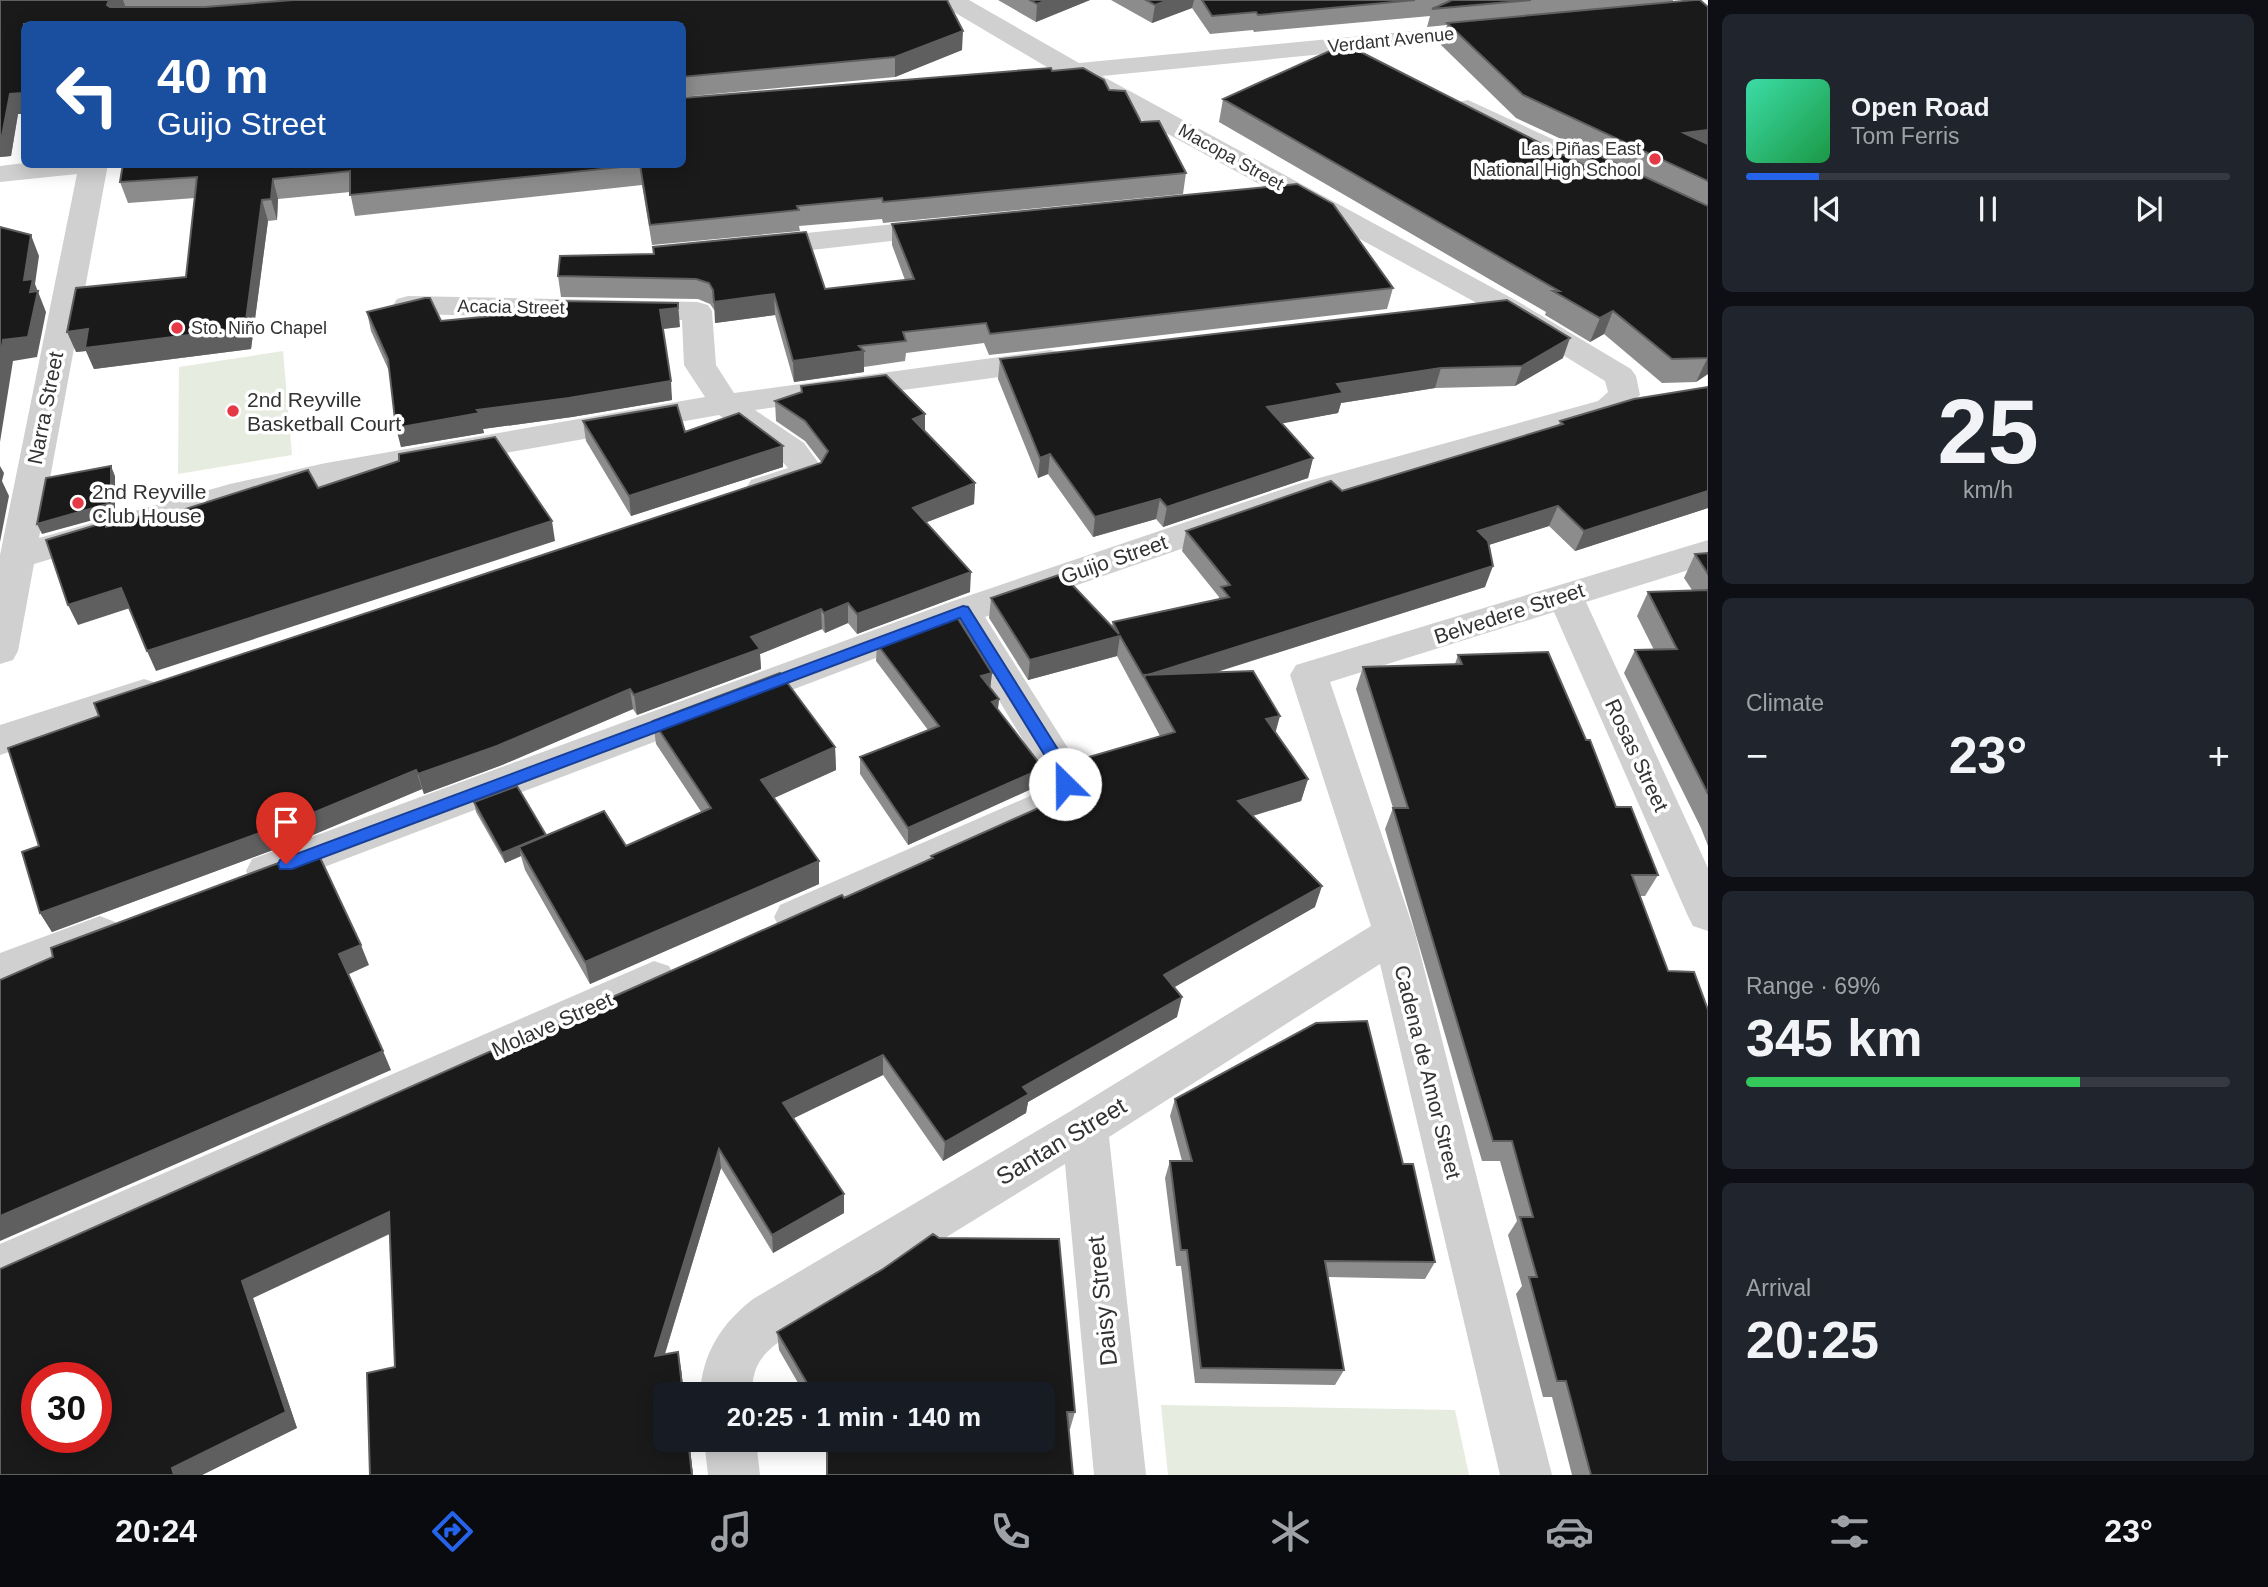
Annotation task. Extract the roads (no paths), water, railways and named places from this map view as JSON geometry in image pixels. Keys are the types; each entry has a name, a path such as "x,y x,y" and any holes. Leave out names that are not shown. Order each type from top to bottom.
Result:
{"street":[{"name":"Macopa Street","path":"951,0 1075,71 1506,307 1620,376"},
{"name":"Verdant Avenue","path":"1034,75 1516,29"},
{"path":"1337,46 1385,69"},
{"path":"1446,97 1708,222"},
{"path":"0,174 63,168"},
{"name":"Narra Street","path":"0,651 16,557 93,168"},
{"path":"1255,197 1297,193"},
{"path":"735,249 968,226"},
{"name":"Acacia Street","path":"408,305 697,311 700,365 725,404"},
{"path":"1452,313 1506,307"},
{"path":"16,557 258,489 725,404 1084,356"},
{"name":"Guijo Street","path":"234,884 963,611 1313,491 1609,408 1624,395 1620,376"},
{"path":"725,404 769,432 792,451 809,473 729,499"},
{"name":"Belvedere Street","path":"1310,675 1708,552"},
{"name":"Rosas Street","path":"1565,596 1708,914"},
{"path":"762,931 1042,808 1060,795 1065,784 1063,772 963,611"},
{"name":"Cadena de Amor Street","path":"1310,675 1394,933 1526,1475"},
{"path":"0,740 172,683"},
{"path":"0,972 130,923"},
{"name":"Santan Street","path":"729,1374 757,1326 783,1308 1085,1127 1394,933"},
{"name":"Molave Street","path":"0,1268 686,965"},
{"name":"Daisy Street","path":"1085,1127 1120,1475"},
{"path":"731,1452 734,1475"}],"place":[{"name":"Las Piñas East National High School","path":"1655,159"},
{"name":"Sto. Niño Chapel","path":"177,328"},
{"name":"2nd Reyville Basketball Court","path":"233,411"},
{"name":"2nd Reyville Club House","path":"78,503"}]}
